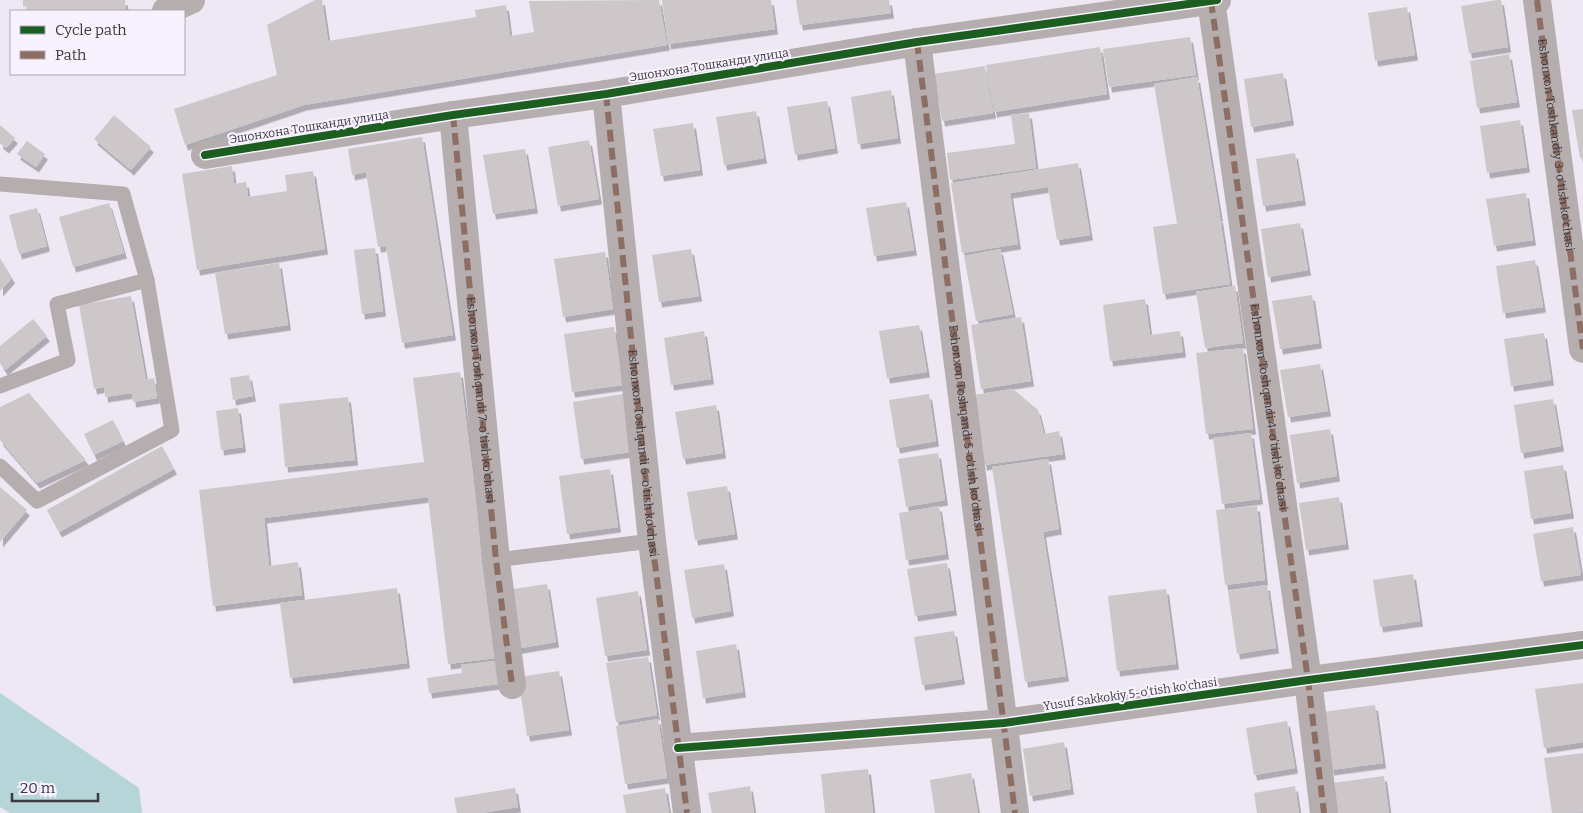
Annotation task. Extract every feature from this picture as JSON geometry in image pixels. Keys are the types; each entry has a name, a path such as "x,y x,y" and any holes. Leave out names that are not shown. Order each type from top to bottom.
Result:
{"street":[{"path":"168,10 191,0"},
{"name":"Эшонхона Тошканди улица","path":"205,155 453,115 606,94 918,42 1217,0"},
{"name":"Eshonxon Toshkandiy 3-o'tish ko'chasi","path":"1537,0 1583,349"},
{"name":"Eshonxon Toshqandi 4-o'tish ko'chasi","path":"1211,1 1308,680 1324,813"},
{"name":"Eshonxon Toshqandi 5-o'tish ko'chasi","path":"918,42 1014,813"},
{"name":"Eshonxon Toshqandi 6-o'tish ko'chasi","path":"606,94 652,541 687,813"},
{"name":"Eshonxon Toshqandi 7-o'tish ko'chasi","path":"453,115 496,560 512,685"},
{"name":"Yusuf Sakkokiy 5-o'tish ko'chasi","path":"678,748 1004,723 1308,680 1583,645"}],"lane":[{"path":"0,184 123,194 147,280 172,430 36,501 0,466"},
{"path":"0,386 68,360 57,304 147,280"},
{"path":"496,560 652,541"}],"shaded area":[{"path":"0,693 139,788 142,813 10,813 0,807"}],"building":[{"path":"23,0 125,0 126,10 27,10 26,6 23,7"},
{"path":"315,0 322,0 328,41 476,17 475,10 506,5 510,36 534,32 529,1 659,0 667,45 304,105 185,145 174,109 277,75 267,25"},
{"path":"662,0 771,0 775,29 668,44"},
{"path":"796,0 889,0 891,13 800,25"},
{"path":"1501,0 1508,47 1469,53 1461,6"},
{"path":"1407,7 1415,55 1375,61 1368,13"},
{"path":"1190,37 1196,75 1109,87 1103,49"},
{"path":"1100,47 1107,94 994,112 986,65"},
{"path":"1509,54 1517,102 1477,108 1470,61"},
{"path":"985,66 993,113 942,121 934,74"},
{"path":"1283,73 1291,120 1251,127 1244,79"},
{"path":"1197,77 1220,216 1177,223 1154,84"},
{"path":"891,90 898,138 858,144 851,97"},
{"path":"827,101 835,148 795,155 787,107"},
{"path":"1583,109 1583,157 1580,158 1572,110"},
{"path":"756,111 764,158 724,165 716,117"},
{"path":"1029,113 1036,168 950,180 947,153 1015,144 1011,115"},
{"path":"114,115 151,147 131,170 94,139"},
{"path":"1520,120 1527,167 1487,173 1480,126"},
{"path":"693,123 700,170 661,176 653,129"},
{"path":"0,125 15,138 6,148 0,143"},
{"path":"422,137 453,335 402,343 386,246 378,247 366,172 352,175 348,149"},
{"path":"589,140 599,199 558,206 548,147"},
{"path":"27,141 45,154 36,167 17,154"},
{"path":"525,149 535,208 493,214 483,155"},
{"path":"1295,153 1303,200 1263,206 1256,159"},
{"path":"1078,163 1090,235 1057,240 1048,187 1010,193 1018,244 962,253 951,183"},
{"path":"232,166 234,184 246,182 248,197 287,191 285,175 313,171 325,249 197,270 182,174"},
{"path":"1526,193 1533,240 1494,246 1486,199"},
{"path":"906,202 914,250 874,256 866,208"},
{"path":"109,203 124,253 73,267 59,217"},
{"path":"37,208 47,246 19,254 9,215"},
{"path":"1220,217 1230,284 1163,294 1153,227"},
{"path":"1300,223 1308,270 1268,277 1261,229"},
{"path":"375,248 383,311 362,314 354,250"},
{"path":"691,249 699,296 659,302 652,255"},
{"path":"1000,249 1013,314 976,321 964,256"},
{"path":"605,252 613,309 563,317 554,259"},
{"path":"0,258 12,278 0,291"},
{"path":"1535,260 1543,307 1503,313 1496,266"},
{"path":"279,263 288,325 225,334 215,273"},
{"path":"1235,286 1243,343 1205,348 1196,292"},
{"path":"1312,295 1319,343 1280,349 1272,301"},
{"path":"131,296 146,380 154,378 157,398 133,402 132,393 105,397 104,387 94,389 79,305"},
{"path":"1145,299 1150,335 1180,331 1183,352 1110,361 1103,305"},
{"path":"1021,317 1031,381 981,389 971,325"},
{"path":"33,319 47,336 5,370 0,363 0,346"},
{"path":"919,325 927,372 887,378 879,331"},
{"path":"614,327 623,385 572,392 564,334"},
{"path":"704,331 711,379 671,385 664,338"},
{"path":"1544,333 1551,380 1511,386 1504,339"},
{"path":"1243,348 1253,429 1206,434 1196,353"},
{"path":"1320,364 1328,411 1288,417 1280,370"},
{"path":"460,372 496,658 448,664 428,497 264,518 269,566 298,562 302,595 213,606 199,490 424,462 413,378"},
{"path":"249,375 253,396 233,400 230,378"},
{"path":"1013,389 1038,410 1044,434 1059,431 1063,454 984,465 973,395"},
{"path":"29,393 86,460 37,483 0,440 0,407"},
{"path":"623,394 631,452 581,459 573,402"},
{"path":"929,394 936,441 897,448 889,400"},
{"path":"348,397 355,460 285,467 279,404"},
{"path":"1553,399 1561,446 1521,453 1514,405"},
{"path":"716,405 723,453 683,459 675,412"},
{"path":"238,408 243,447 221,450 216,411"},
{"path":"113,420 123,441 94,455 84,434"},
{"path":"1330,429 1337,476 1297,483 1290,435"},
{"path":"1251,433 1260,499 1222,504 1213,438"},
{"path":"162,446 174,469 59,532 47,510"},
{"path":"938,453 945,500 906,507 898,459"},
{"path":"1048,459 1059,529 1043,532 1066,676 1025,682 992,467"},
{"path":"1563,465 1571,513 1531,519 1524,471"},
{"path":"610,469 618,527 567,534 559,476"},
{"path":"727,486 735,534 695,540 687,492"},
{"path":"0,487 27,510 0,542"},
{"path":"1339,497 1346,544 1306,550 1299,503"},
{"path":"939,506 946,554 906,560 899,513"},
{"path":"1257,506 1265,580 1225,585 1216,510"},
{"path":"1573,527 1581,575 1541,581 1533,534"},
{"path":"947,563 954,610 915,616 907,569"},
{"path":"724,564 731,611 692,618 684,570"},
{"path":"1413,574 1420,621 1380,627 1373,580"},
{"path":"547,584 556,642 515,649 506,590"},
{"path":"1267,585 1276,648 1237,654 1228,591"},
{"path":"397,588 407,663 290,678 280,603"},
{"path":"1166,589 1176,664 1117,671 1108,596"},
{"path":"638,591 647,650 605,656 596,598"},
{"path":"954,631 962,679 922,685 914,637"},
{"path":"736,644 743,692 703,698 696,651"},
{"path":"648,657 657,715 616,722 606,663"},
{"path":"495,661 498,684 429,693 427,678 462,673 461,665"},
{"path":"559,671 569,730 527,736 518,677"},
{"path":"1583,683 1583,742 1544,748 1535,689"},
{"path":"1375,705 1383,763 1331,770 1323,712"},
{"path":"658,719 667,778 625,784 616,726"},
{"path":"1287,721 1295,768 1254,775 1246,728"},
{"path":"1064,742 1071,789 1030,796 1023,749"},
{"path":"1583,753 1583,812 1552,813 1544,758"},
{"path":"868,769 873,813 825,813 821,774"},
{"path":"971,773 978,813 935,813 930,780"},
{"path":"1384,776 1389,813 1336,813 1332,783"},
{"path":"750,786 754,813 712,813 708,793"},
{"path":"1295,786 1299,813 1257,813 1254,793"},
{"path":"515,788 518,807 482,813 457,813 454,798"},
{"path":"665,788 669,813 626,813 623,795"}],"marked path":[{"path":"1537,0 1583,349"},
{"path":"1211,1 1308,680 1324,813"},
{"path":"917,42 1015,813"},
{"path":"606,94 652,541 687,813"},
{"path":"453,115 496,560 512,685"}],"cycle path":[{"path":"205,155 453,115 606,94 917,42 1217,0"},
{"path":"678,748 1004,723 1308,680 1583,645"}]}
